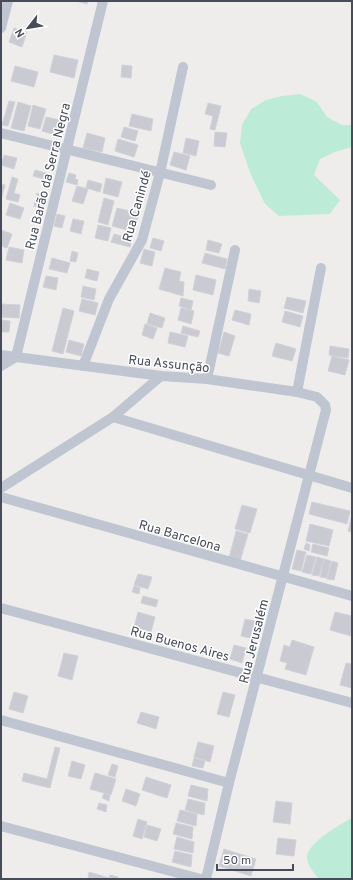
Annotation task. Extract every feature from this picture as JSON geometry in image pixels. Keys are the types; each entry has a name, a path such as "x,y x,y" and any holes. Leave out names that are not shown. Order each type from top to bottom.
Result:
{"street":[{"path":"1,28 8,1"},
{"name":"Rua Barão da Serra Negra","path":"16,357 103,1"},
{"name":"Rua Canindé","path":"83,366 109,299 142,240 160,173 183,67"},
{"path":"1,133 211,185"},
{"path":"207,379 235,250"},
{"path":"297,392 320,268"},
{"name":"Rua Assunção","path":"1,355 161,376 207,379 297,392 317,397 326,405 326,410"},
{"path":"1,366 16,357"},
{"path":"1,488 113,417 161,376"},
{"name":"Rua Jerusalém","path":"206,879 229,783 326,410"},
{"path":"113,417 352,488"},
{"name":"Rua Barcelona","path":"1,497 352,596"},
{"name":"Rua Buenos Aires","path":"1,608 352,703"},
{"path":"1,720 229,783"},
{"path":"1,826 200,879"}],"green space":[{"path":"300,94 317,102 327,117 342,125 352,125 352,147 335,152 320,159 314,175 340,200 330,214 279,216 265,204 251,175 240,143 242,125 251,109 266,100"},
{"path":"352,818 352,879 319,879 308,863 307,857 309,852 325,834"}],"building":[{"path":"76,1 88,1 87,4"},
{"path":"14,28 27,32 22,47 9,42"},
{"path":"54,55 78,60 74,78 50,72"},
{"path":"122,65 132,66 131,78 121,77"},
{"path":"15,66 38,72 34,87 11,81"},
{"path":"9,101 15,102 8,126 2,125"},
{"path":"18,102 31,106 24,131 11,128"},
{"path":"208,103 221,106 215,130 210,129 213,116 205,114"},
{"path":"33,105 46,109 40,129 28,126"},
{"path":"132,114 153,119 151,131 129,126"},
{"path":"46,117 60,120 56,135 42,131"},
{"path":"124,127 138,131 135,141 121,137"},
{"path":"215,132 227,133 225,147 214,146"},
{"path":"87,133 105,138 102,152 83,148"},
{"path":"186,138 199,141 196,156 183,153"},
{"path":"118,139 138,145 134,157 115,151"},
{"path":"174,152 190,156 186,170 170,165"},
{"path":"4,155 17,158 14,169 1,165"},
{"path":"35,170 49,174 47,180 33,176"},
{"path":"69,173 76,175 75,179 78,180 77,185 66,182"},
{"path":"12,177 18,179 14,193 20,195 18,202 6,199"},
{"path":"106,178 122,182 118,197 103,193"},
{"path":"88,180 102,184 100,192 86,188"},
{"path":"1,184 5,185 1,200"},
{"path":"77,186 88,189 83,204 72,201"},
{"path":"37,193 46,196 43,208 34,206"},
{"path":"104,198 114,201 108,225 98,222"},
{"path":"10,203 24,208 20,219 6,215"},
{"path":"117,208 139,213 134,232 112,226"},
{"path":"57,214 65,216 62,228 54,226"},
{"path":"73,219 84,221 81,234 70,231"},
{"path":"98,225 111,228 108,241 95,238"},
{"path":"1,230 12,234 7,248 1,246"},
{"path":"114,234 132,239 130,247 111,242"},
{"path":"153,238 164,241 161,251 150,248"},
{"path":"208,240 222,244 219,253 206,250"},
{"path":"9,247 24,250 22,263 6,260"},
{"path":"144,249 155,252 152,266 140,263"},
{"path":"72,251 78,253 76,262 70,261"},
{"path":"205,253 227,259 225,269 202,263"},
{"path":"52,258 70,263 67,273 49,269"},
{"path":"165,268 181,272 179,281 184,282 183,296 159,289"},
{"path":"87,269 99,272 97,281 85,278"},
{"path":"196,275 216,280 213,295 193,290"},
{"path":"46,276 58,278 56,290 43,287"},
{"path":"83,286 96,289 94,300 81,297"},
{"path":"249,289 261,291 259,303 248,301"},
{"path":"287,297 306,301 303,313 284,308"},
{"path":"181,298 193,301 191,310 179,306"},
{"path":"82,299 98,303 95,315 79,311"},
{"path":"1,304 20,305 19,318 1,317"},
{"path":"63,308 74,311 63,354 52,351"},
{"path":"181,308 194,311 191,324 178,320"},
{"path":"235,310 251,314 249,325 232,320"},
{"path":"285,311 303,316 300,327 282,322"},
{"path":"150,313 165,318 162,328 147,324"},
{"path":"1,320 10,321 9,332 1,332"},
{"path":"145,324 157,328 153,339 142,335"},
{"path":"183,326 200,331 198,337 181,333"},
{"path":"170,332 188,336 185,347 168,343"},
{"path":"224,332 235,336 229,356 218,353"},
{"path":"69,340 84,344 81,356 66,352"},
{"path":"276,343 296,349 292,361 272,356"},
{"path":"330,346 349,349 348,358 329,355"},
{"path":"332,356 349,360 345,375 328,371"},
{"path":"312,502 350,511 347,524 309,514"},
{"path":"242,505 257,509 250,533 235,529"},
{"path":"352,515 352,532 348,531"},
{"path":"310,524 333,530 329,546 306,541"},
{"path":"236,531 248,534 240,561 229,558"},
{"path":"306,543 310,545 309,551 304,549"},
{"path":"313,544 329,548 327,556 311,552"},
{"path":"297,550 306,552 301,571 292,569"},
{"path":"307,555 316,557 311,574 302,572"},
{"path":"317,557 324,559 319,576 312,575"},
{"path":"324,559 331,561 327,578 320,577"},
{"path":"332,561 338,563 334,580 327,579"},
{"path":"138,574 152,577 148,589 134,585"},
{"path":"134,586 140,588 139,594 132,592"},
{"path":"143,596 158,600 156,607 141,603"},
{"path":"138,612 155,617 151,632 134,627"},
{"path":"335,612 352,616 351,636 330,630"},
{"path":"245,619 255,621 250,638 241,636"},
{"path":"292,640 314,647 306,675 285,669 287,663 280,661 284,645 290,647"},
{"path":"234,645 246,648 242,663 230,659"},
{"path":"64,653 78,656 72,680 58,676"},
{"path":"346,663 352,664 352,688 340,685"},
{"path":"14,692 28,696 23,713 9,709"},
{"path":"223,692 235,695 229,717 217,714"},
{"path":"141,712 159,717 156,729 137,723"},
{"path":"198,742 214,746 210,762 194,757"},
{"path":"55,747 60,748 50,788 22,781 24,773 47,779"},
{"path":"194,758 205,761 203,768 192,766"},
{"path":"72,761 85,765 81,779 68,776"},
{"path":"112,764 118,766 115,777 108,775"},
{"path":"95,773 116,779 111,795 90,789"},
{"path":"146,777 171,785 167,798 142,790"},
{"path":"191,785 208,789 207,801 188,796"},
{"path":"126,789 140,794 136,806 122,801"},
{"path":"104,793 110,795 109,801 102,798"},
{"path":"188,799 205,803 204,815 185,810"},
{"path":"276,801 292,803 290,824 273,822"},
{"path":"99,803 107,805 106,812 97,809"},
{"path":"180,810 197,814 196,826 177,821"},
{"path":"138,819 147,822 142,839 133,836"},
{"path":"176,823 193,827 192,839 173,834"},
{"path":"147,825 161,829 157,841 144,837"},
{"path":"177,837 194,842 193,853 174,849"},
{"path":"278,838 296,840 294,856 276,854"},
{"path":"224,849 256,859 251,876 219,866"},
{"path":"175,851 192,855 191,867 172,862"},
{"path":"89,872 109,878 110,875 118,877 118,879 88,879"}]}
